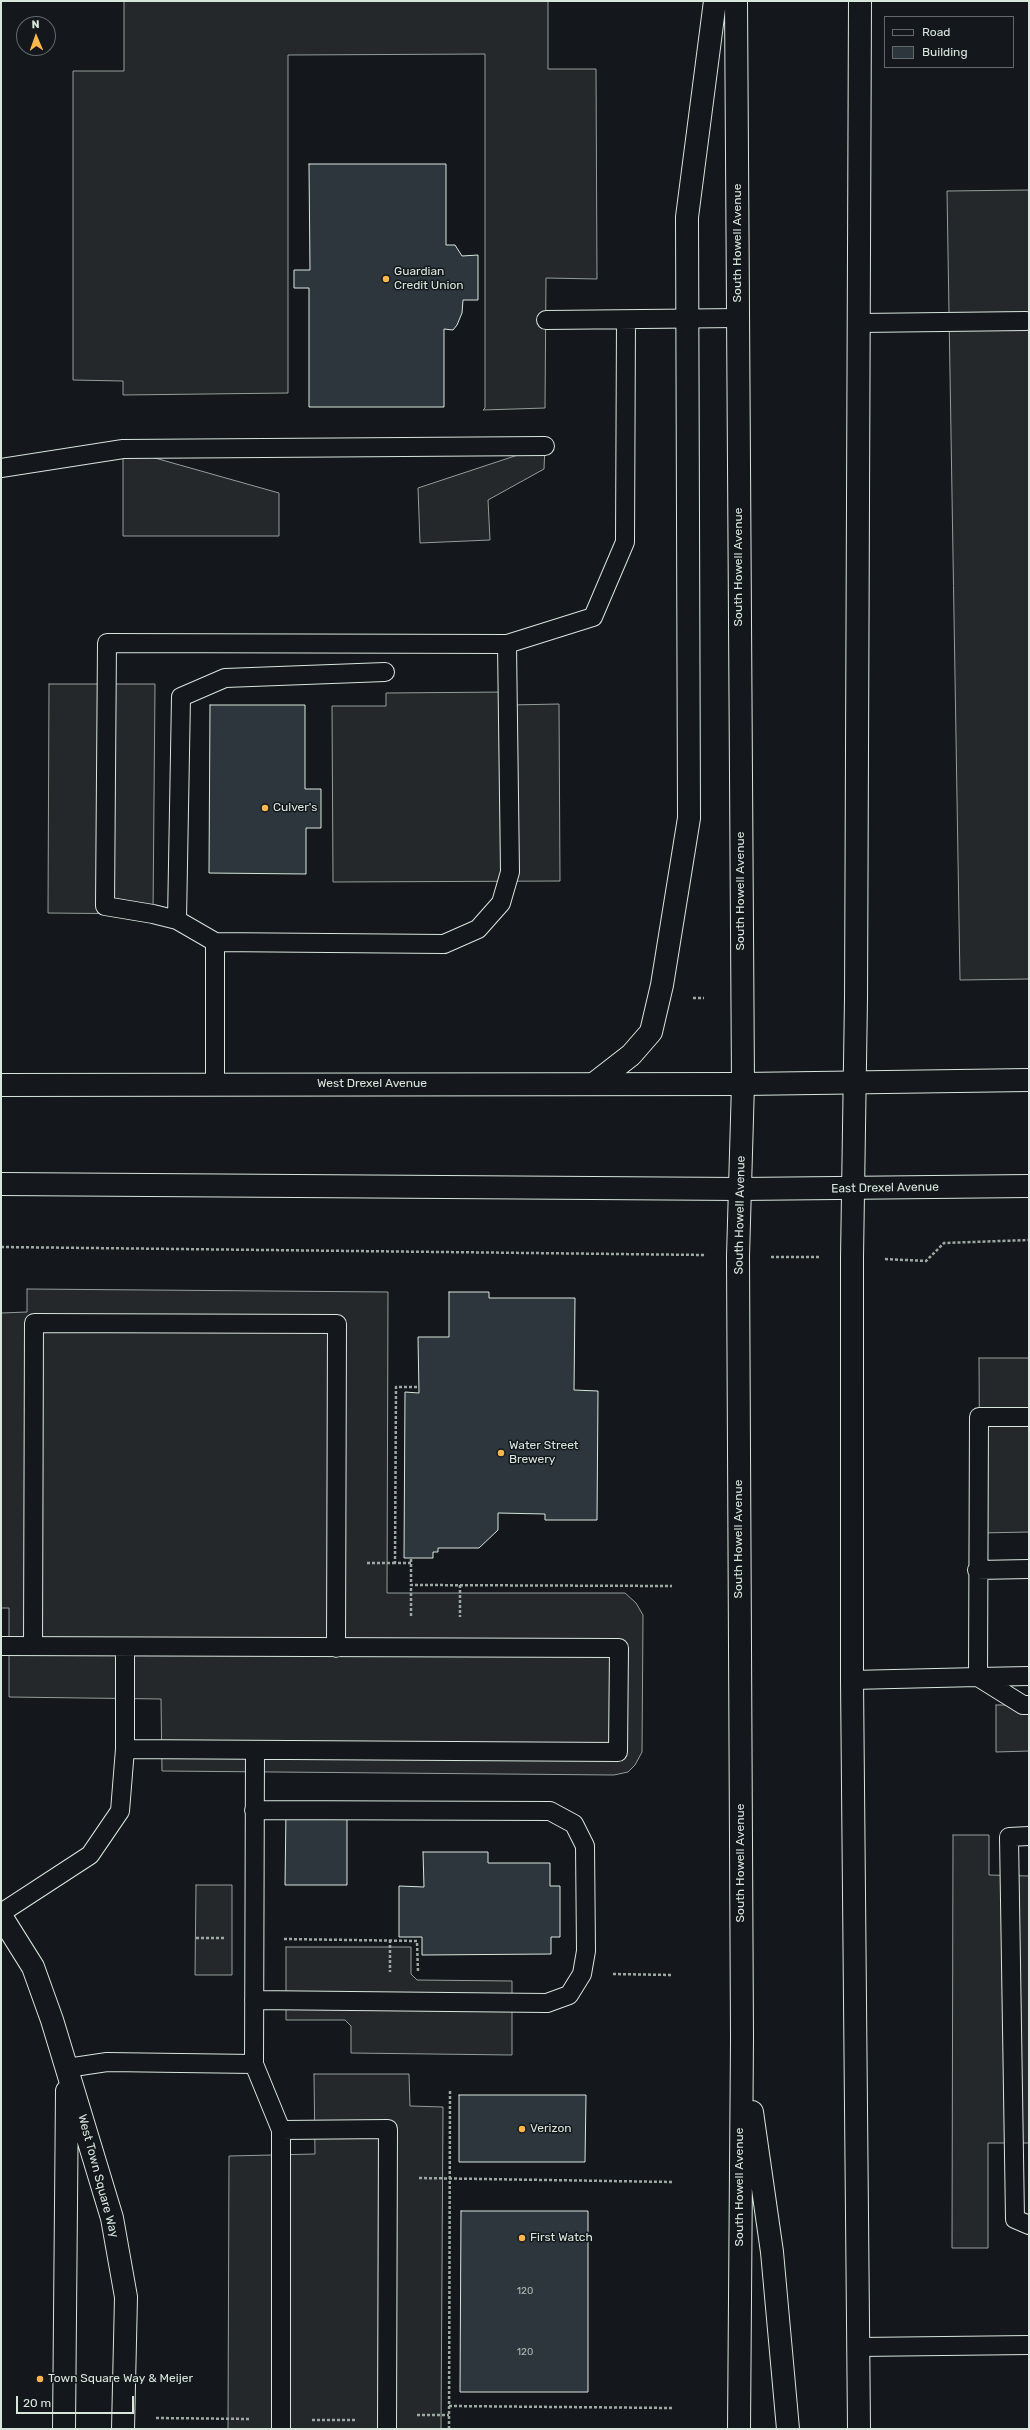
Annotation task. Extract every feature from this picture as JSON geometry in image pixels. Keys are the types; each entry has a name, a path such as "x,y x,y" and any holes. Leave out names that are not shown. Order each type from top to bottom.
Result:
{"main road":[{"path":"595,1083 631,1055 651,1032 662,985 689,818 689,319 687,217 716,1"},
{"name":"South Howell Avenue","path":"736,1 742,1084 738,1256 742,2038 739,2429"},
{"path":"859,2429 852,1680 852,1258 855,1084 860,323 860,1"},
{"path":"742,1084 855,1084 1029,1080"},
{"name":"West Drexel Avenue","path":"1,1085 742,1084"},
{"path":"1,1184 740,1189"},
{"name":"East Drexel Avenue","path":"740,1189 1029,1186"},
{"name":"West Town Square Way","path":"1,1914 33,1967 67,2068 112,2218 126,2297 123,2429"},
{"path":"742,2038 772,2252 788,2429"},
{"name":"West Town Square Way","path":"64,2429 67,2068"}],"lane":[{"path":"546,320 738,318"},
{"path":"507,644 510,872 501,903 478,929 444,944 215,942 177,920 154,914 105,906 107,643 507,644 593,617 624,542 626,320"},
{"path":"860,323 1026,321"},
{"path":"1,468 123,449 545,446"},
{"path":"177,920 181,697 225,678 385,672"},
{"path":"214,1085 215,942"},
{"path":"33,1646 34,1323 337,1324 336,1648"},
{"path":"978,1677 977,1570 980,1533 979,1417 1029,1417"},
{"path":"977,1570 1029,1569"},
{"path":"1,1646 619,1648 618,1752 125,1749"},
{"path":"1,1914 90,1855 120,1810 125,1749 125,1647"},
{"path":"852,1680 1029,1676"},
{"path":"978,1677 1023,1705 1029,1705"},
{"path":"255,1750 254,2064 281,2130 281,2424"},
{"path":"254,1810 550,1811 574,1824 585,1846 586,1951 582,1974 569,1995 547,2003 254,2000"},
{"path":"1029,1836 1009,1837 1016,2219 1029,2224"},
{"path":"67,2068 107,2062 254,2064"},
{"path":"281,2130 388,2129 387,2423"},
{"path":"859,2347 1029,2345"}],"path":[{"path":"1,1248 738,1256 926,1261 944,1243 1029,1240"},
{"path":"411,1563 394,1563 396,1387 418,1387"},
{"path":"411,1558 411,1585 672,1586"},
{"path":"283,1939 417,1941 418,1974 425,1974"},
{"path":"612,1974 672,1974"},
{"path":"449,2429 450,2091"},
{"path":"450,2179 672,2182"},
{"path":"449,2406 673,2408"},
{"path":"156,2418 281,2424 366,2420 387,2423 449,2415"}],"shaded area":[{"path":"124,1 548,1 548,69 596,69 597,279 546,278 545,408 483,410 485,408 485,54 288,55 288,393 123,395 123,381 73,380 73,71 124,71"},
{"path":"1029,190 1029,979 960,980 947,191"},
{"path":"545,446 544,469 488,500 490,540 420,543 418,488"},
{"path":"123,449 279,493 279,536 123,536"},
{"path":"49,684 155,684 153,914 48,913"},
{"path":"508,692 509,705 559,704 560,881 333,882 332,706 386,706 386,693"},
{"path":"27,1289 388,1292 387,1593 625,1593 636,1603 643,1615 642,1752 635,1765 628,1772 614,1775 162,1771 161,1699 9,1697 9,1608 1,1608 1,1313 27,1312"},
{"path":"979,1358 1029,1358 1029,1532 980,1533"},
{"path":"996,1705 1029,1705 1029,1751 996,1752"},
{"path":"953,1835 989,1835 989,1875 1029,1876 1029,2143 988,2143 988,2248 952,2248"},
{"path":"196,1885 232,1885 232,1975 195,1975"},
{"path":"286,1947 411,1947 411,1974 417,1980 512,1981 512,2055 351,2053 351,2026 345,2020 286,2020"},
{"path":"314,2074 409,2074 410,2106 443,2107 441,2429 228,2429 229,2156 315,2154"}],"building":[{"name":"Guardian Credit Union","path":"309,164 446,164 446,245 455,245 462,256 478,255 478,300 463,300 462,313 457,325 453,330 444,329 444,407 309,407 309,288 294,288 294,270 310,270"},
{"name":"Culver's","path":"210,705 305,705 305,789 321,789 321,828 306,828 306,874 209,873"},
{"name":"Water Street Brewery","path":"449,1292 489,1292 489,1298 575,1298 574,1390 598,1391 597,1520 545,1520 545,1514 498,1513 498,1530 479,1548 438,1548 438,1552 433,1552 433,1558 404,1558 405,1392 419,1393 418,1337 449,1337"},
{"path":"286,1811 347,1811 347,1885 285,1885"},
{"path":"423,1852 488,1852 488,1863 550,1863 550,1886 560,1886 560,1937 551,1937 551,1954 422,1955 422,1937 399,1937 399,1886 424,1887"},
{"name":"Verizon","path":"459,2095 586,2095 585,2162 459,2162"},
{"path":"461,2211 588,2211 588,2392 460,2392"}],"place":[{"name":"Guardian Credit Union","path":"386,279"},
{"name":"Culver's","path":"265,808"},
{"name":"Water Street Brewery","path":"501,1453"},
{"name":"Verizon","path":"522,2129"},
{"name":"First Watch","path":"522,2238"},
{"name":"Town Square Way & Meijer","path":"40,2379"}]}
